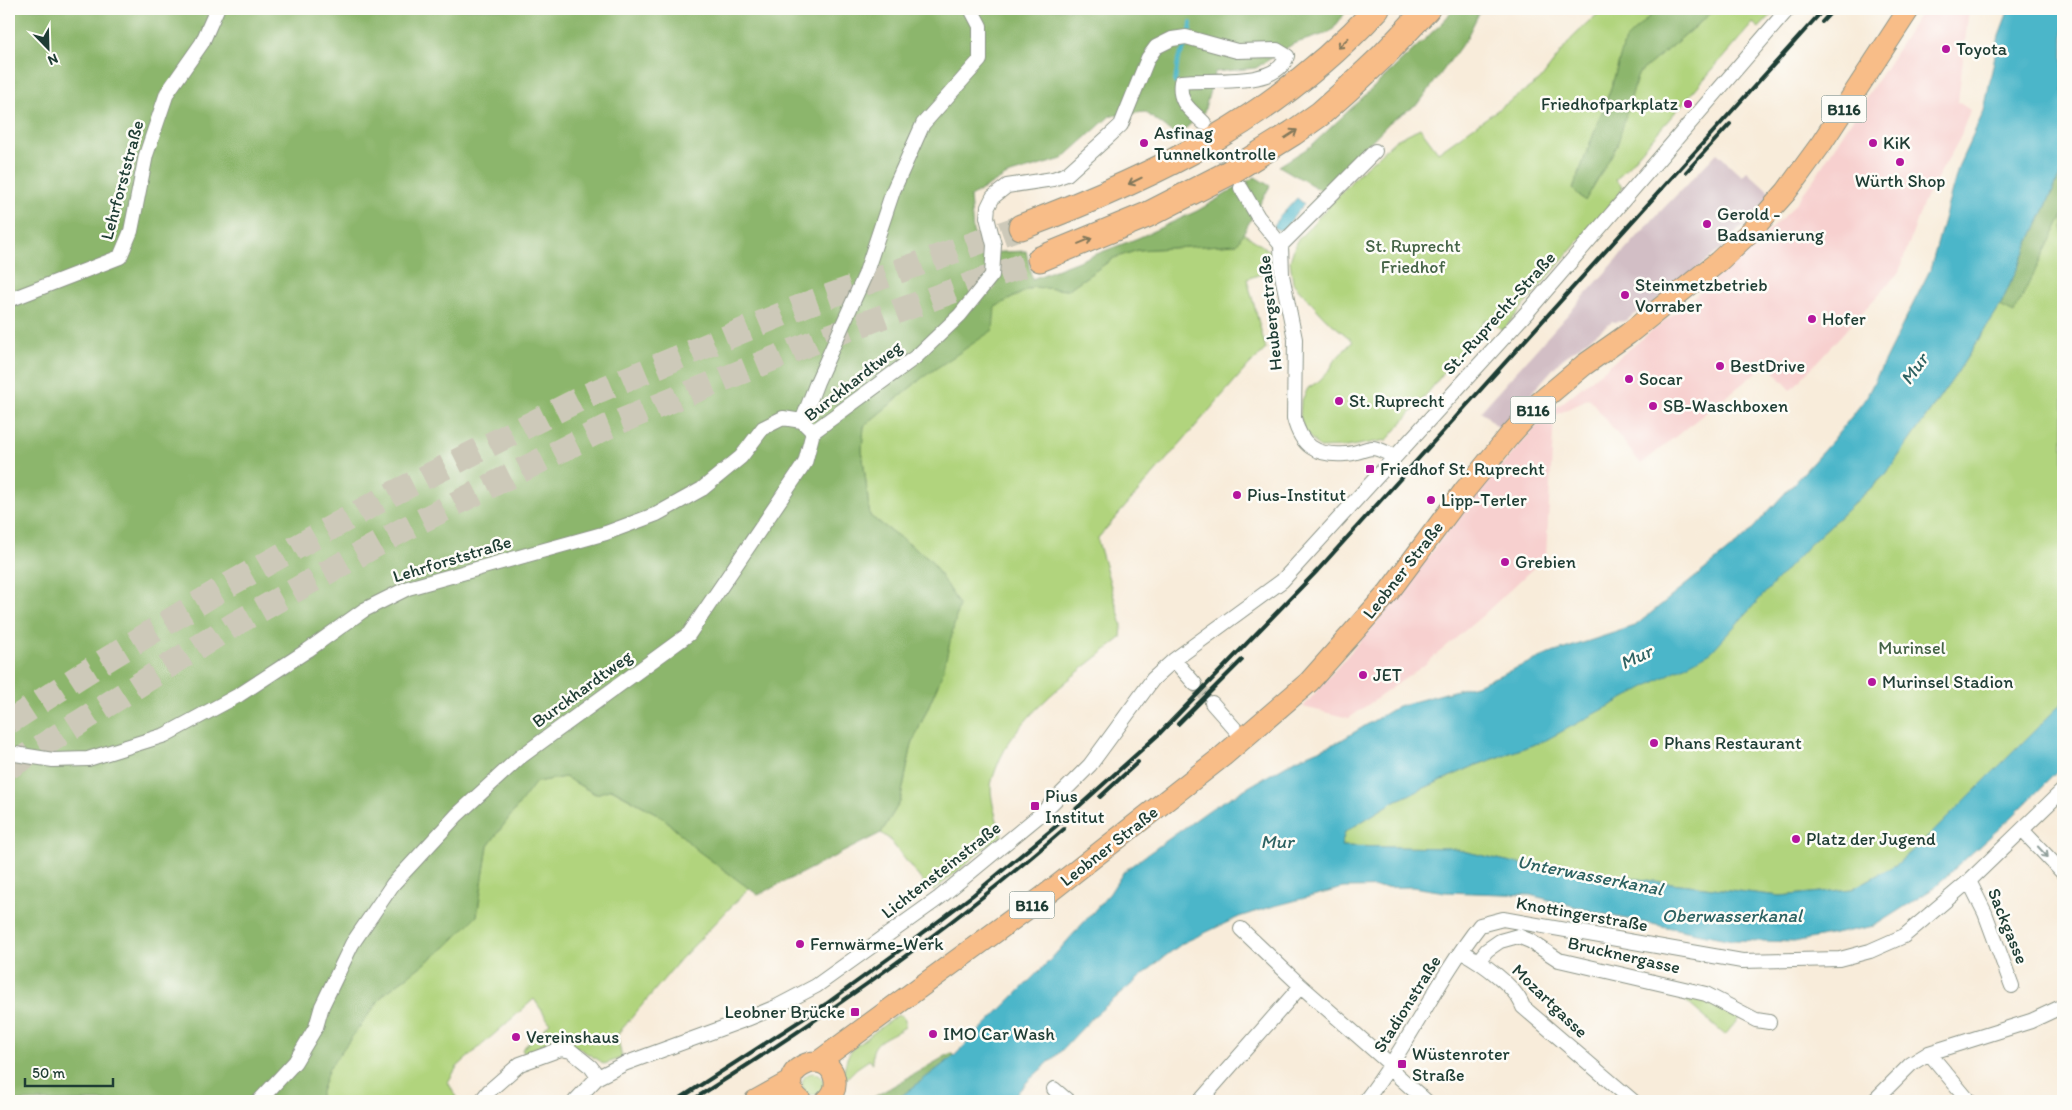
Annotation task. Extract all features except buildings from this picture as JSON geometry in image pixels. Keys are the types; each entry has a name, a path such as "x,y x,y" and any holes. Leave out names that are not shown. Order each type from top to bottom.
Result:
{"highway":[{"path":"1021,227 1132,183 1211,142 1270,104 1319,65 1360,28 1377,9"},
{"path":"1040,259 1147,216 1227,174 1293,132 1320,114 1347,90 1383,56 1426,9"}],"main road":[{"name":"Leobner Straße","path":"826,1069 846,1042 1043,897 1243,738 1310,682 1388,593 1465,490 1540,402 1584,365 1690,284 1752,230 1786,192 1822,144 1908,9"},
{"path":"755,1101 796,1096 794,1074 804,1064 826,1069 834,1088 826,1101"}],"street":[{"name":"Lehrforststraße","path":"9,300 120,257 132,231 146,155 167,93 202,43 217,9"},
{"path":"813,432 802,422 817,382 865,275 893,191 919,132 923,124 980,60 980,26 971,9"},
{"name":"St.-Ruprecht-Straße","path":"1174,660 1282,581 1528,310 1788,9"},
{"name":"Burckhardtweg","path":"259,1101 295,1062 316,1027 322,1006 352,944 393,884 457,815 519,758 689,634 805,463 813,432 917,356 960,315 992,276 994,246 987,217 988,207 993,197 1007,186 1053,180 1067,174 1121,125 1148,58 1156,47 1172,38 1186,37 1237,51 1277,50 1287,56 1285,62 1270,74 1249,80 1198,80 1182,82 1180,94 1186,105 1204,123"},
{"name":"Heubergstraße","path":"1375,151 1281,246 1282,275 1295,339 1294,418 1297,431 1308,445 1319,453 1346,454 1374,448 1394,456"},
{"path":"1241,188 1258,217 1281,246"},
{"name":"Lehrforststraße","path":"9,752 53,760 88,759 165,735 239,695 372,606 408,588 606,533 658,514 702,490 741,457 763,428 783,418 802,422"},
{"path":"1174,660 1195,684"},
{"name":"Lichtensteinstraße","path":"575,1101 598,1077 642,1056 747,1019 784,1003 816,986 923,909 1019,833 1069,788 1095,759 1153,679 1174,660"},
{"path":"1212,704 1243,738"},
{"name":"Knottingerstraße","path":"1478,922 1503,919 1742,961 1840,958 1870,951 1904,936 1969,881 2023,831 2063,790"},
{"path":"2023,831 2063,873"},
{"name":"Sackgasse","path":"1969,881 1985,913 2012,986"},
{"name":"Stadionstraße","path":"1365,1101 1390,1066 1478,922"},
{"path":"1241,929 1426,1101"},
{"name":"Brucknergasse","path":"1478,961 1487,950 1500,941 1518,936 1530,941 1559,960 1706,994 1756,1020 1769,1022"},
{"name":"Mozartgasse","path":"1462,951 1478,961 1520,998 1523,1007 1632,1101"},
{"path":"1200,1101 1301,986"},
{"path":"1874,1101 1911,1064 1929,1053 2023,1024 2063,1006"},
{"path":"481,1101 505,1076 520,1064 561,1050 571,1051 590,1067 598,1077"},
{"path":"1929,1053 1969,1101"},
{"path":"1054,1089 1068,1101"}],"shaded area":[{"path":"1923,9 1969,9 1958,102 1970,110 1959,140 1924,201 1899,272 1791,390 1767,364 1641,464 1589,398 1554,416 1546,556 1482,616 1423,666 1349,718 1303,707 1393,603 1464,509 1533,430 1551,412 1692,299 1789,212 1814,179"},
{"path":"1717,153 1742,176 1747,171 1772,194 1720,250 1667,293 1625,321 1612,322 1561,360 1500,429 1481,411 1656,216"}],"green space":[{"path":"9,9 1348,9 1331,32 1293,44 1256,68 1215,72 1204,112 1177,136 1145,112 1110,116 1062,159 1007,175 970,197 973,231 981,253 1026,251 1032,279 1138,238 1197,211 1255,177 1270,186 1237,244 1138,250 1114,258 1067,290 1033,287 995,307 993,330 922,378 864,426 862,450 870,516 930,559 959,605 942,675 912,744 900,802 881,833 758,895 697,850 661,816 612,789 596,794 565,777 536,782 488,846 477,916 447,946 383,995 329,1068 318,1101 9,1101"},
{"path":"1454,9 1481,9 1466,39 1420,102 1390,122 1322,191 1279,166 1311,146 1441,24"},
{"name":"St. Ruprecht Friedhof","path":"1603,9 1657,9 1625,41 1612,85 1574,189 1585,201 1628,105 1638,74 1716,9 1777,9 1759,28 1753,23 1616,180 1622,186 1622,190 1503,330 1486,319 1423,399 1387,440 1346,447 1320,448 1304,431 1300,416 1301,402 1308,388 1319,381 1331,368 1333,362 1353,341 1325,318 1293,283 1290,261 1296,242 1361,171 1396,140 1420,128 1438,152 1540,80 1572,38"},
{"path":"1657,9 1716,9 1638,74 1617,146 1585,201 1573,189 1612,85 1625,40"},
{"name":"Murinsel","path":"2063,169 2063,702 1928,837 1897,864 1852,889 1780,896 1529,866 1449,848 1341,846 1345,832 1395,801 1474,766 1546,740 1809,545 1886,474 1957,373 2000,306"},
{"path":"2063,169 2063,215 2014,313 2000,306"},
{"path":"1243,233 1276,255 1271,270 1247,279 1266,349 1247,367 1098,538 1122,625 1121,638 1050,696 1017,731 1005,750 991,785 993,805 1002,836 988,845 934,891 926,886 889,839 881,833 900,802 912,744 942,675 930,559 870,516 862,450 864,426 922,378 995,307 1033,287 1067,290 1114,258 1138,250 1237,244"},
{"path":"565,777 595,794 611,789 661,816 697,850 749,888 680,960 617,1035 622,1058 604,1064 577,1047 524,1053 522,1049 550,1023 534,999 457,1067 448,1082 458,1101 318,1101 329,1068 383,995 447,946 477,916 488,846 535,782"},
{"path":"1674,991 1698,996 1740,1017 1725,1035"},
{"path":"901,1015 905,1020 905,1027 881,1040 874,1049 872,1055 873,1063 869,1060 857,1068 844,1081 842,1078 847,1058 853,1048 896,1016"},
{"path":"951,1053 954,1056 895,1101 867,1101"},
{"path":"813,1073 821,1076 824,1084 821,1092 813,1095 805,1092 802,1084 805,1076"}],"water":[{"name":"Mur","path":"2009,9 2063,9 2063,169 2000,306 1957,373 1886,474 1809,545 1711,652 1546,740 1474,766 1395,801 1345,832 1341,846 1449,848 1529,866 1780,896 1852,889 1897,864 1928,837 2063,702 2063,766 2014,815 1931,890 1874,926 1794,942 1732,940 1616,917 1530,895 1445,892 1413,887 1343,888 1239,917 1183,943 1093,1017 1010,1101 895,1101 954,1056 1051,959 1110,893 1124,871 1212,808 1297,759 1338,742 1398,706 1479,684 1549,654 1635,626 1746,536 1833,440 1866,398 1930,270 1959,165 1984,111 1999,35"},
{"path":"1297,198 1304,204 1284,229 1278,230 1274,227 1276,221"}],"waterway":[{"path":"1190,31 1191,23"},
{"path":"1175,83 1178,59 1186,45"}],"tunnel":[{"path":"1211,135 1234,177"},
{"path":"9,722 223,588 388,496 588,395 807,304 1021,227"},
{"path":"9,767 233,625 401,531 609,426 819,340 1040,259"},
{"path":"1195,684 1212,703"}],"railway":[{"path":"676,1101 826,1004 973,895 1067,817 1158,735 1317,571 1824,9"},
{"path":"1822,22 1834,9"},
{"path":"1686,172 1730,124"},
{"path":"1178,724 1242,660"},
{"path":"1100,797 1138,762"},
{"path":"691,1101 836,1006 930,938 1020,867 1064,829"}],"place":[{"name":"Toyota","path":"1946,49"},
{"name":"Friedhofparkplatz","path":"1688,104"},
{"name":"Asfinag Tunnelkontrolle","path":"1144,143"},
{"name":"KiK","path":"1873,143"},
{"name":"Würth Shop","path":"1900,162"},
{"name":"Gerold - Badsanierung","path":"1707,224"},
{"name":"Steinmetzbetrieb Vorraber","path":"1625,295"},
{"name":"Hofer","path":"1812,319"},
{"name":"BestDrive","path":"1720,366"},
{"name":"Socar","path":"1629,379"},
{"name":"St. Ruprecht","path":"1339,401"},
{"name":"SB-Waschboxen","path":"1653,406"},
{"name":"Friedhof St. Ruprecht","path":"1370,469"},
{"name":"Pius-Institut","path":"1237,495"},
{"name":"Lipp-Terler","path":"1431,500"},
{"name":"Grebien","path":"1505,562"},
{"name":"JET","path":"1363,675"},
{"name":"Murinsel Stadion","path":"1872,682"},
{"name":"Phans Restaurant","path":"1654,743"},
{"name":"Pius Institut","path":"1035,806"},
{"name":"Platz der Jugend","path":"1796,839"},
{"name":"Fernwärme-Werk","path":"800,944"},
{"name":"Leobner Brücke","path":"855,1012"},
{"name":"IMO Car Wash","path":"933,1034"},
{"name":"Vereinshaus","path":"516,1037"},
{"name":"Wüstenroter Straße","path":"1402,1064"}],"water label":[{"name":"Unterwasserkanal","path":"1590,875"},
{"name":"Oberwasserkanal","path":"1732,915"}]}
